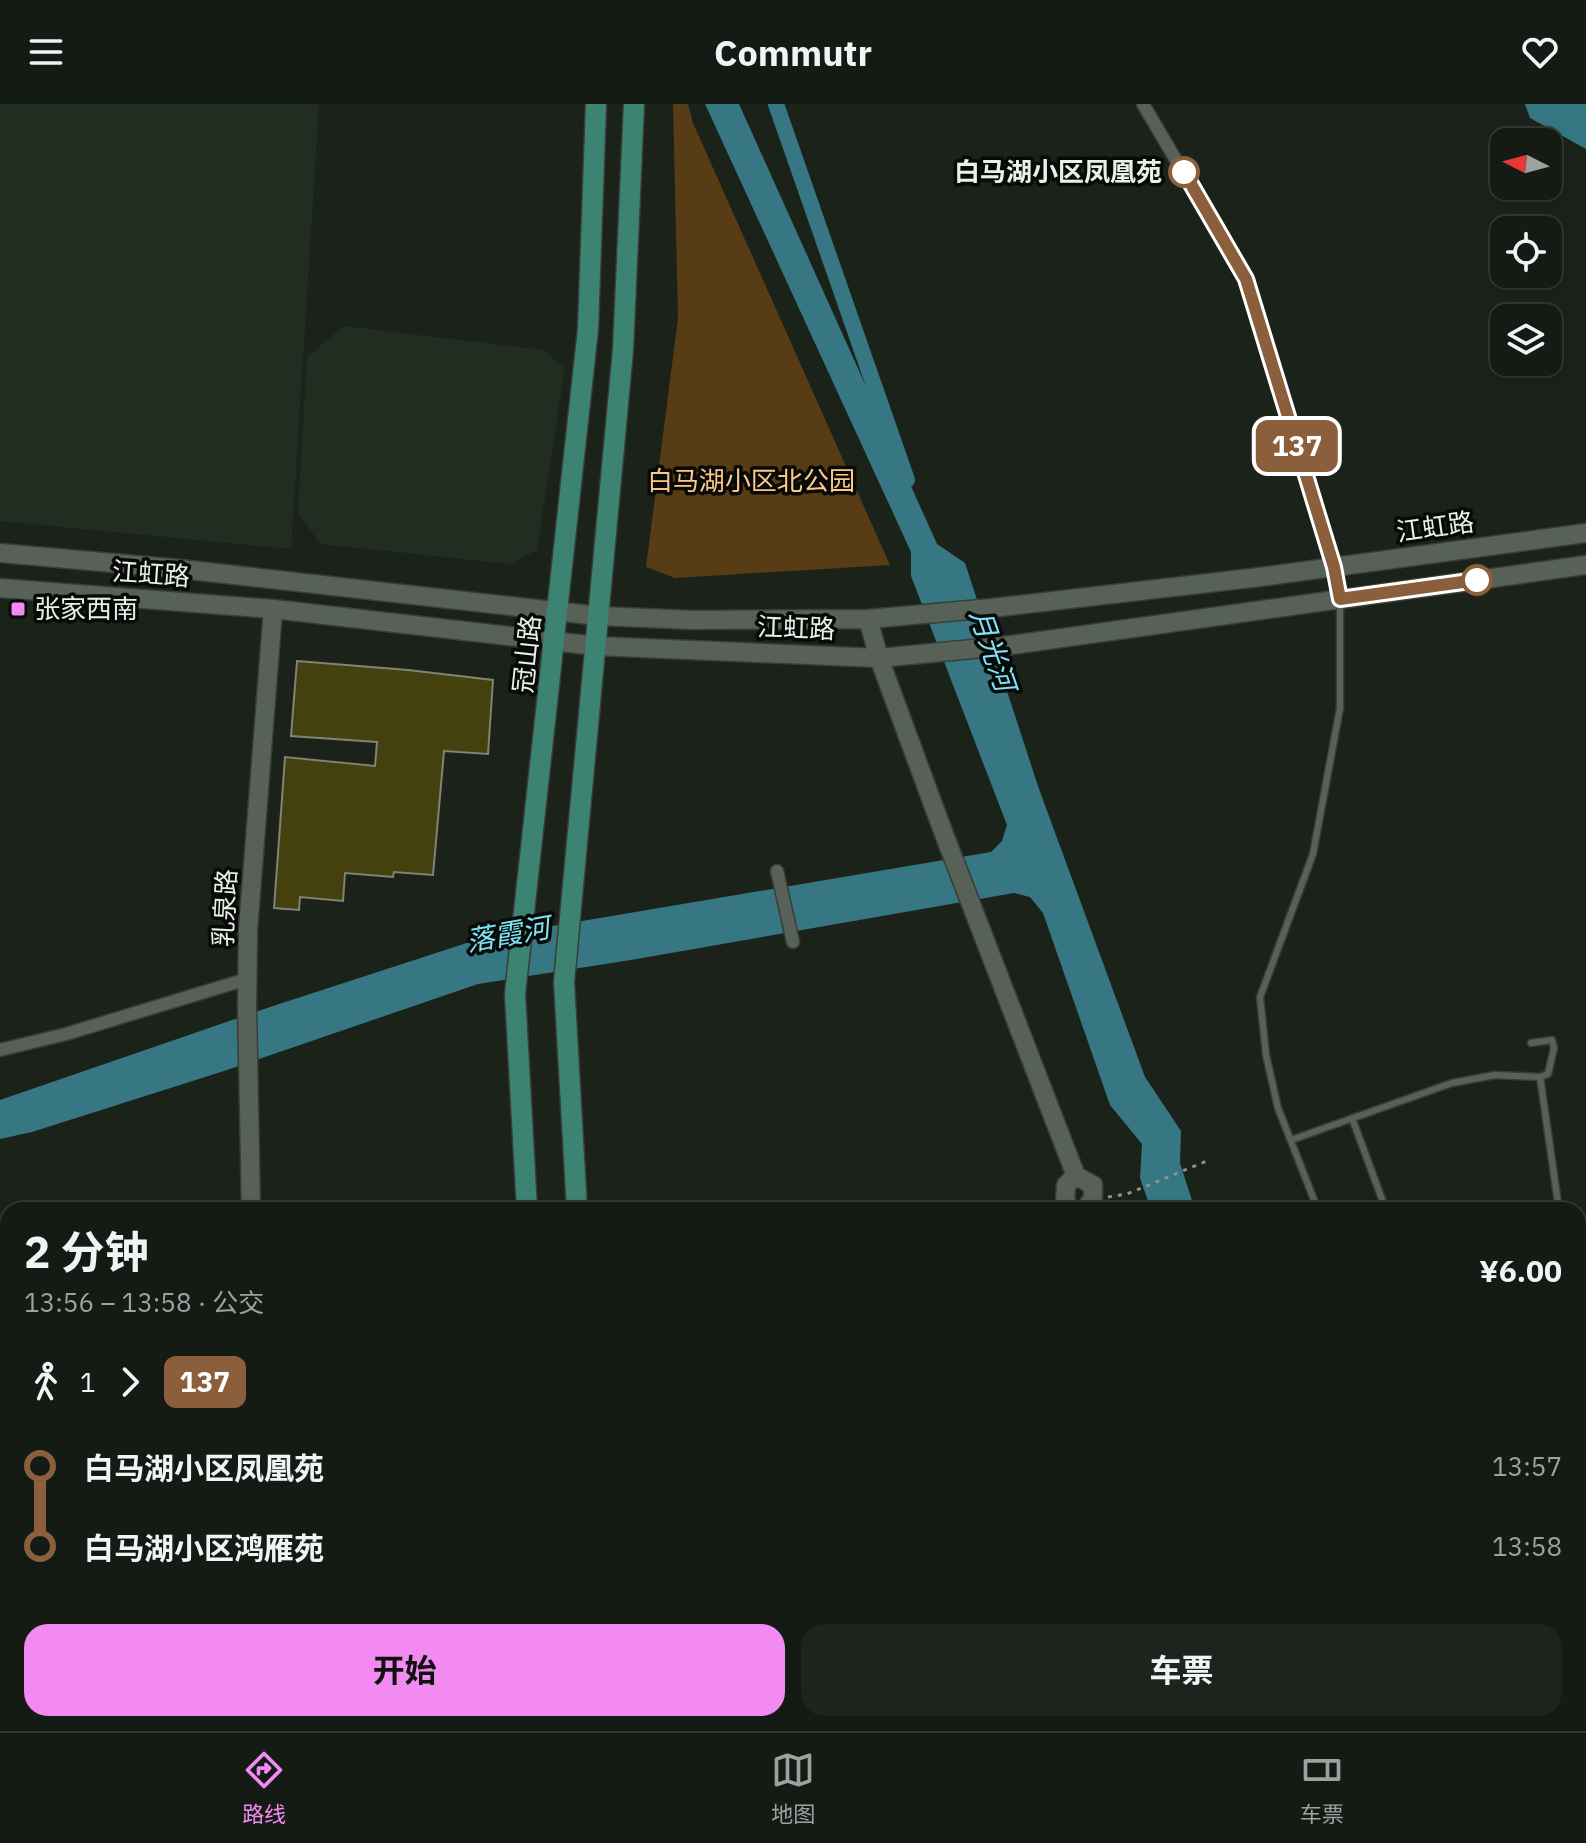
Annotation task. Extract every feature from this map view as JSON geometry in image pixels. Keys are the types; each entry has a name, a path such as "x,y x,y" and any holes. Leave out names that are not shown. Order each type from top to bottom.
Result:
{"main road":[{"name":"冠山路","path":"527,1202 515,994 588,329 596,104"},
{"path":"577,1202 564,982 623,350 634,104"},
{"name":"江虹路","path":"0,553 181,569 599,616 693,620 868,619 992,608 1586,533"},
{"name":"江虹路","path":"0,588 273,609 596,646 879,658 1004,646 1586,565"},
{"name":"乳泉路","path":"251,1202 248,930 273,609"},
{"path":"868,619 879,658 944,834 1076,1176 1093,1185 1090,1202"},
{"path":"1065,1202 1066,1185 1076,1176"}],"street":[{"path":"1143,104 1246,279 1334,567 1340,599"},
{"path":"777,871 793,942"},
{"path":"0,1050 66,1034 247,979"}],"lane":[{"path":"1315,1202 1278,1108 1266,1055 1260,997 1313,854 1340,708 1340,599"},
{"path":"1291,1140 1452,1083 1495,1075 1540,1077 1548,1074 1554,1048 1552,1040 1531,1043"},
{"path":"1540,1077 1558,1202"},
{"path":"1352,1118 1383,1202"}],"path":[{"path":"1127,1194 1209,1160"}],"shaded area":[{"path":"0,104 319,104 291,549 0,521"},
{"path":"344,326 543,350 565,368 537,550 510,564 320,544 298,512 307,357"}],"green space":[{"name":"白马湖小区北公园","path":"673,104 688,104 693,123 890,565 675,578 646,567 678,318"}],"water":[{"name":"落霞河","path":"705,104 739,104 937,544 965,563 1039,789 1145,1077 1181,1131 1180,1163 1192,1202 1148,1202 1140,1178 1142,1144 1110,1105 1043,913 1030,897 1014,893 478,984 224,1071 32,1132 0,1139 0,1100 482,938 991,852 1002,841 1007,825 911,576 911,552"},
{"path":"1525,104 1586,104 1586,149 1562,136 1562,128 1548,128 1530,118"}],"building":[{"path":"297,661 493,680 488,754 444,751 433,875 394,872 393,877 345,873 343,901 300,897 299,910 274,908 285,757 375,766 377,742 291,736"}],"waterway":[{"name":"月光河","path":"776,104 907,480"}],"bus line":[{"name":"137","path":"1184,172 1246,279 1334,567 1340,599 1477,580"}],"place":[{"name":"白马湖小区凤凰苑","path":"1184,172"},
{"name":"张家西南","path":"18,609"}]}
